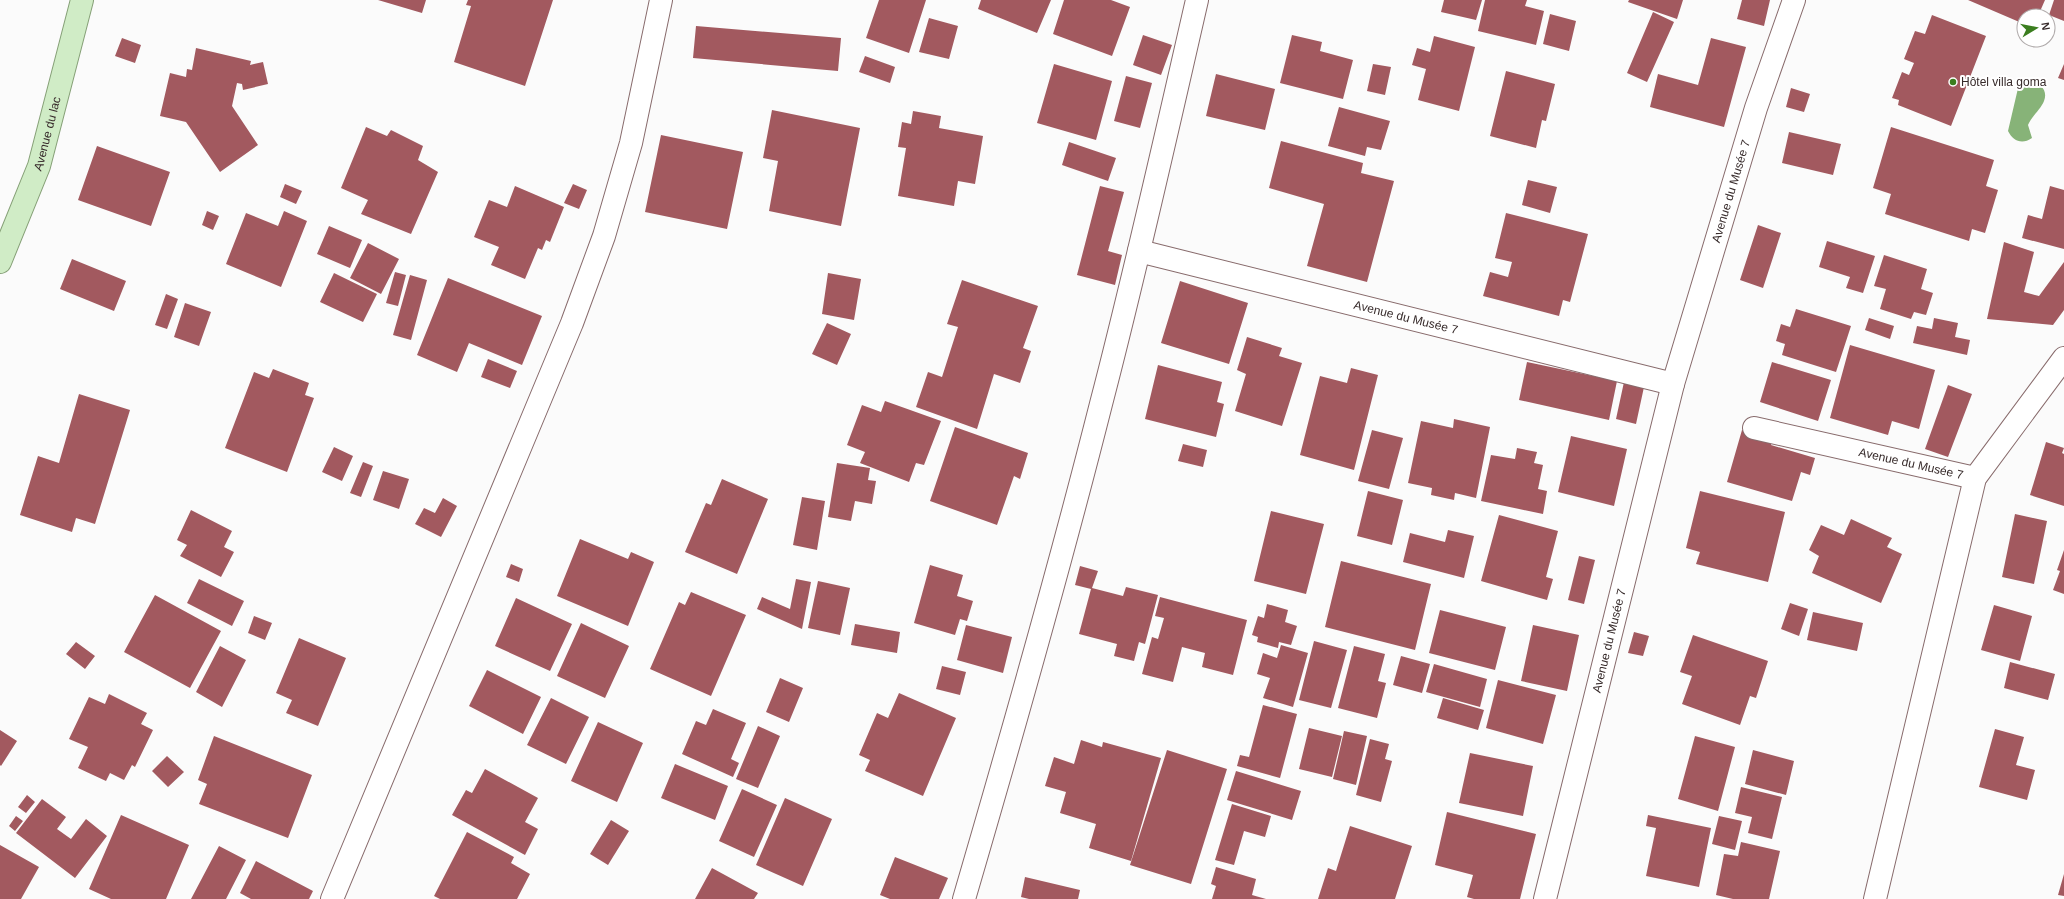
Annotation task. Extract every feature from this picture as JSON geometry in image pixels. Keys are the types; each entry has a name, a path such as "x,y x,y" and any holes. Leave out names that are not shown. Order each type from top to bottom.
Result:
{"main road":[{"name":"Avenue du lac","path":"0,262 39,166 82,0"}],"street":[{"path":"332,899 572,323 602,243 631,143 661,0"},
{"path":"964,899 1017,718 1089,452 1139,251 1197,0"},
{"name":"Avenue du Musée 7","path":"1545,899 1673,384 1756,108 1794,0"},
{"name":"Avenue du Musée 7","path":"1139,251 1673,384"},
{"path":"1875,899 1975,478 2064,358"},
{"name":"Avenue du Musée 7","path":"1754,428 1975,478"}],"shaded area":[{"path":"2026,81 2034,82 2041,86 2045,92 2045,96 2043,104 2028,125 2032,138 2025,141 2018,141 2012,137 2008,131 2019,84"}],"building":[{"path":"378,0 426,0 422,13"},
{"path":"468,0 553,0 525,86 454,62 471,6 466,5"},
{"path":"879,0 926,0 909,53 866,38"},
{"path":"981,0 1051,0 1037,33 978,9"},
{"path":"1064,0 1111,0 1130,7 1112,56 1053,34"},
{"path":"1444,0 1482,0 1476,20 1441,12"},
{"path":"1485,0 1527,0 1525,6 1544,11 1536,45 1478,31"},
{"path":"1629,0 1683,0 1677,19 1628,2"},
{"path":"1742,0 1770,0 1764,26 1737,19"},
{"path":"1968,0 2045,0 2042,8 2016,8 2016,21"},
{"path":"2054,0 2064,0 2064,21 2056,18 2056,8 2051,8"},
{"path":"1653,12 1674,22 1647,82 1627,73"},
{"path":"1550,14 1576,21 1569,51 1543,44"},
{"path":"1932,15 1986,36 1951,126 1898,105 1899,100 1892,98 1902,72 1909,75 1914,63 1904,59 1915,31 1925,34"},
{"path":"929,18 958,26 949,59 919,52"},
{"path":"696,26 841,38 838,71 693,58"},
{"path":"1143,35 1172,45 1161,75 1133,65"},
{"path":"1292,35 1322,42 1320,51 1353,60 1343,99 1280,83"},
{"path":"1434,36 1475,47 1459,111 1418,100 1426,69 1412,65 1417,48 1430,52"},
{"path":"122,38 141,45 135,63 115,56"},
{"path":"1711,38 1746,47 1724,127 1650,107 1658,74 1698,85"},
{"path":"196,48 251,61 250,65 263,62 268,84 243,90 242,84 237,83 232,106 258,145 220,172 186,122 160,116 170,73 186,77 187,69 192,70"},
{"path":"865,56 895,67 890,83 859,72"},
{"path":"1054,64 1112,81 1096,140 1037,123"},
{"path":"1373,64 1391,67 1385,95 1367,91"},
{"path":"2064,64 2064,80 2058,78"},
{"path":"1506,71 1555,84 1546,121 1542,120 1536,148 1490,136"},
{"path":"1216,74 1275,89 1265,130 1206,116"},
{"path":"1126,76 1152,83 1140,128 1114,121"},
{"path":"1791,88 1810,94 1804,112 1786,107"},
{"path":"1339,107 1390,121 1381,150 1367,147 1365,156 1328,146"},
{"path":"772,110 860,128 841,226 769,211 778,161 763,158"},
{"path":"913,111 941,116 939,128 983,136 975,184 958,181 954,206 898,196 906,148 898,147 902,122 911,124"},
{"path":"366,127 387,136 391,130 423,146 418,160 438,172 411,234 361,214 368,200 341,188"},
{"path":"1891,127 1994,160 1986,186 1998,190 1985,233 1972,229 1969,241 1885,214 1891,194 1873,188"},
{"path":"1789,132 1841,144 1833,175 1782,163"},
{"path":"661,135 743,152 727,229 645,212"},
{"path":"1281,141 1363,163 1361,173 1394,181 1367,282 1307,266 1324,204 1269,188"},
{"path":"1069,142 1116,158 1108,181 1062,165"},
{"path":"97,146 170,172 151,226 78,200"},
{"path":"1528,180 1557,187 1550,213 1522,205"},
{"path":"285,184 302,191 296,204 280,197"},
{"path":"573,184 587,190 579,209 564,203"},
{"path":"515,186 564,207 550,242 546,240 542,250 538,248 525,279 491,265 499,247 474,237 489,200 507,207"},
{"path":"1100,186 1124,192 1108,251 1122,255 1115,285 1077,275"},
{"path":"2050,186 2064,190 2064,249 2022,238 2028,215 2042,219"},
{"path":"207,211 219,216 213,230 202,225"},
{"path":"284,211 307,221 281,287 226,264 246,213 278,226"},
{"path":"1506,213 1588,234 1570,302 1563,300 1559,316 1483,296 1490,272 1508,277 1512,262 1495,258"},
{"path":"1758,225 1781,233 1763,288 1740,280"},
{"path":"329,226 362,240 350,268 317,254"},
{"path":"1827,241 1875,256 1863,293 1846,288 1850,277 1819,267"},
{"path":"2004,242 2034,252 2024,292 2039,296 2064,262 2064,310 2053,325 1987,319"},
{"path":"368,243 399,259 381,294 350,278"},
{"path":"1884,255 1927,269 1921,289 1933,293 1926,315 1914,312 1911,319 1880,309 1886,289 1874,286"},
{"path":"72,259 126,281 114,311 60,289"},
{"path":"395,272 406,275 398,306 386,303"},
{"path":"334,273 377,294 363,322 320,302"},
{"path":"828,273 861,279 854,320 822,314"},
{"path":"410,275 427,280 411,340 393,335"},
{"path":"448,278 542,316 522,365 469,343 457,372 417,355"},
{"path":"962,280 1038,306 1023,348 1031,351 1020,383 994,374 977,429 916,407 928,372 942,377 958,327 947,324"},
{"path":"1180,281 1248,303 1229,364 1161,343"},
{"path":"166,294 178,299 167,329 155,325"},
{"path":"185,303 211,312 199,346 174,337"},
{"path":"1796,309 1851,326 1836,372 1782,355 1785,344 1776,341 1781,324 1790,327"},
{"path":"1869,318 1894,326 1890,339 1865,330"},
{"path":"1934,318 1958,323 1955,337 1970,340 1967,355 1913,343 1917,326 1932,329"},
{"path":"827,323 851,334 837,365 812,354"},
{"path":"1247,337 1282,348 1279,356 1302,363 1282,426 1235,411 1246,374 1237,370"},
{"path":"1850,345 1935,370 1919,429 1892,421 1888,435 1830,418"},
{"path":"488,359 517,371 510,388 481,377"},
{"path":"1527,362 1617,381 1609,420 1519,400"},
{"path":"1772,362 1831,380 1818,421 1760,402"},
{"path":"1158,365 1222,382 1217,402 1224,404 1216,437 1145,419"},
{"path":"1351,368 1378,375 1354,470 1300,455 1320,376 1347,383"},
{"path":"273,369 309,383 305,395 314,398 287,472 225,448 254,372 269,378"},
{"path":"1624,382 1644,387 1636,424 1616,419"},
{"path":"1948,385 1972,394 1948,457 1925,449"},
{"path":"79,394 130,410 95,524 76,518 72,532 20,515 38,456 59,463"},
{"path":"885,401 941,421 924,465 916,463 909,482 860,463 865,452 847,445 862,405 881,412"},
{"path":"1454,419 1490,427 1476,498 1455,493 1454,500 1431,495 1432,488 1408,483 1421,421 1453,428"},
{"path":"955,427 1028,453 1020,479 1014,476 997,525 930,501"},
{"path":"1372,430 1403,438 1389,489 1358,481"},
{"path":"1742,430 1773,439 1771,445 1815,458 1810,475 1801,472 1792,501 1727,482"},
{"path":"1571,436 1627,449 1614,506 1558,492"},
{"path":"2046,442 2064,448 2062,453 2064,454 2064,506 2030,495"},
{"path":"1183,444 1207,450 1203,467 1178,461"},
{"path":"334,447 353,456 342,481 322,472"},
{"path":"1517,448 1537,452 1534,463 1543,465 1538,489 1547,491 1543,514 1481,501 1491,455 1515,459"},
{"path":"363,462 373,466 361,497 350,493"},
{"path":"837,463 870,468 868,480 876,481 872,504 855,501 851,521 828,517"},
{"path":"383,471 409,479 399,509 373,500"},
{"path":"722,479 768,499 737,574 685,552 706,503 711,505"},
{"path":"1368,491 1403,500 1392,545 1357,536"},
{"path":"1700,491 1785,512 1768,582 1696,564 1700,552 1686,548"},
{"path":"802,497 825,501 817,550 793,545"},
{"path":"443,498 457,506 441,537 415,524 424,508 435,513"},
{"path":"191,510 232,531 224,547 234,552 221,577 180,556 187,545 177,540"},
{"path":"1271,511 1324,524 1306,594 1254,581"},
{"path":"2015,514 2047,521 2034,584 2002,577"},
{"path":"1499,515 1558,531 1546,577 1553,579 1547,600 1481,581"},
{"path":"1851,519 1892,538 1887,547 1902,554 1881,603 1812,573 1819,556 1809,550 1821,525 1844,535"},
{"path":"1448,530 1474,536 1464,578 1403,562 1410,533 1445,542"},
{"path":"580,539 628,559 631,552 654,562 628,626 557,596"},
{"path":"2064,550 2064,594 2053,590 2060,571 2057,570"},
{"path":"1579,556 1595,560 1584,604 1568,600"},
{"path":"1341,561 1431,584 1415,650 1325,627"},
{"path":"511,564 523,569 519,582 506,577"},
{"path":"930,565 963,575 957,596 973,601 967,621 960,619 955,635 914,623"},
{"path":"1080,566 1098,571 1092,588 1123,596 1126,587 1158,595 1145,644 1139,642 1134,661 1114,656 1117,644 1079,634 1091,589 1075,585"},
{"path":"199,579 244,601 232,626 187,603"},
{"path":"796,579 811,582 802,629 757,609 762,597 790,609"},
{"path":"818,581 850,588 840,635 808,628"},
{"path":"691,592 746,615 711,696 650,669 679,602 685,605"},
{"path":"155,595 221,631 190,688 124,652"},
{"path":"1160,597 1247,620 1233,675 1202,667 1205,653 1182,647 1173,682 1142,674 1152,637 1158,639 1164,618 1155,616"},
{"path":"516,598 572,624 550,671 495,646"},
{"path":"1790,603 1808,609 1799,636 1781,629"},
{"path":"1267,604 1288,610 1285,622 1297,626 1291,645 1279,642 1278,648 1257,642 1258,637 1252,635 1258,616 1264,618"},
{"path":"1994,605 2032,616 2020,661 1981,650"},
{"path":"1440,610 1506,627 1495,670 1429,653"},
{"path":"1813,612 1863,623 1857,651 1807,640"},
{"path":"254,616 272,623 265,640 248,633"},
{"path":"581,623 629,646 605,698 557,676"},
{"path":"855,624 900,632 897,653 851,645"},
{"path":"966,625 1012,637 1003,673 957,660"},
{"path":"1533,625 1579,635 1567,691 1521,681"},
{"path":"1634,632 1649,636 1643,656 1628,653"},
{"path":"1693,635 1768,661 1756,698 1750,696 1740,725 1682,704 1692,676 1680,672"},
{"path":"299,638 346,658 318,726 286,713 292,700 276,693"},
{"path":"1314,641 1347,650 1331,708 1299,700"},
{"path":"76,642 95,656 85,669 66,654"},
{"path":"1281,645 1308,653 1293,707 1263,698 1270,678 1257,674 1263,653 1277,658"},
{"path":"220,646 246,660 222,707 196,692"},
{"path":"1354,646 1385,654 1378,681 1386,683 1377,718 1338,708"},
{"path":"1401,656 1430,664 1422,693 1393,685"},
{"path":"2010,662 2055,674 2048,700 2004,688"},
{"path":"1434,664 1487,679 1480,707 1426,692"},
{"path":"942,666 966,672 960,695 936,689"},
{"path":"487,670 541,697 523,734 469,706"},
{"path":"780,678 803,688 789,722 766,712"},
{"path":"1498,680 1556,695 1543,744 1486,728"},
{"path":"899,693 956,718 923,796 865,771 870,760 859,755 877,713 888,718"},
{"path":"109,694 147,713 141,724 153,730 135,767 132,765 124,780 110,773 106,781 78,768 88,747 69,739 89,697 105,704"},
{"path":"551,698 589,717 566,764 527,745"},
{"path":"1443,698 1484,710 1478,730 1437,718"},
{"path":"1263,705 1297,714 1280,778 1237,766 1240,755 1249,757"},
{"path":"713,709 746,723 731,759 739,763 733,777 682,754 696,721 706,725"},
{"path":"598,722 643,743 617,802 571,781"},
{"path":"758,726 780,736 758,788 736,779"},
{"path":"1309,728 1342,736 1332,777 1299,769"},
{"path":"1995,729 2024,737 2016,765 2035,770 2027,800 1979,787"},
{"path":"0,730 17,741 1,766 0,765"},
{"path":"1344,731 1367,736 1356,785 1333,779"},
{"path":"214,736 312,775 288,838 199,804 207,784 198,780"},
{"path":"1695,736 1735,747 1718,811 1678,799"},
{"path":"1370,739 1389,744 1385,759 1392,761 1381,802 1356,795"},
{"path":"1081,740 1102,747 1103,742 1161,758 1131,861 1089,848 1096,824 1060,813 1066,792 1045,786 1054,757 1074,764"},
{"path":"1167,750 1227,769 1191,884 1130,865"},
{"path":"1753,750 1794,761 1786,795 1745,784"},
{"path":"1470,753 1533,766 1523,816 1459,803"},
{"path":"167,756 184,772 168,787 152,771"},
{"path":"675,764 728,786 715,820 661,798"},
{"path":"485,769 538,798 525,822 538,829 525,855 452,815 466,790 472,793"},
{"path":"1236,771 1301,791 1292,820 1227,800"},
{"path":"1741,787 1782,797 1772,839 1748,833 1752,817 1735,813"},
{"path":"742,789 777,805 754,857 719,841"},
{"path":"27,795 35,802 26,813 18,807"},
{"path":"785,798 832,819 803,886 756,865"},
{"path":"42,799 66,817 57,829 71,839 86,819 107,836 75,878 16,833"},
{"path":"1232,804 1271,816 1265,837 1244,831 1234,865 1215,860"},
{"path":"1447,812 1536,834 1520,899 1474,899 1467,897 1473,875 1435,865"},
{"path":"121,815 189,845 166,899 111,899 89,889"},
{"path":"1648,815 1711,828 1699,887 1646,876 1656,828 1646,826"},
{"path":"16,816 23,821 15,831 9,826"},
{"path":"1719,816 1742,821 1735,850 1712,844"},
{"path":"611,820 629,831 608,865 590,854"},
{"path":"1350,826 1412,846 1395,899 1318,899 1328,868 1336,871"},
{"path":"467,832 514,857 511,863 530,874 517,899 440,899 434,896"},
{"path":"1741,842 1780,851 1769,899 1733,899 1716,895 1724,854 1738,856"},
{"path":"0,845 39,867 21,899 0,899"},
{"path":"219,846 246,860 226,899 191,899"},
{"path":"895,857 948,878 939,899 890,899 880,895"},
{"path":"256,861 313,891 309,899 251,899 240,893"},
{"path":"1216,867 1256,879 1252,895 1266,899 1212,899 1216,886 1211,884"},
{"path":"712,868 758,893 754,899 695,899"},
{"path":"2064,874 2064,896 2058,895"},
{"path":"1025,877 1080,890 1078,899 1029,899 1021,897"}],"place":[{"name":"Hôtel villa goma","path":"1953,82"}]}
